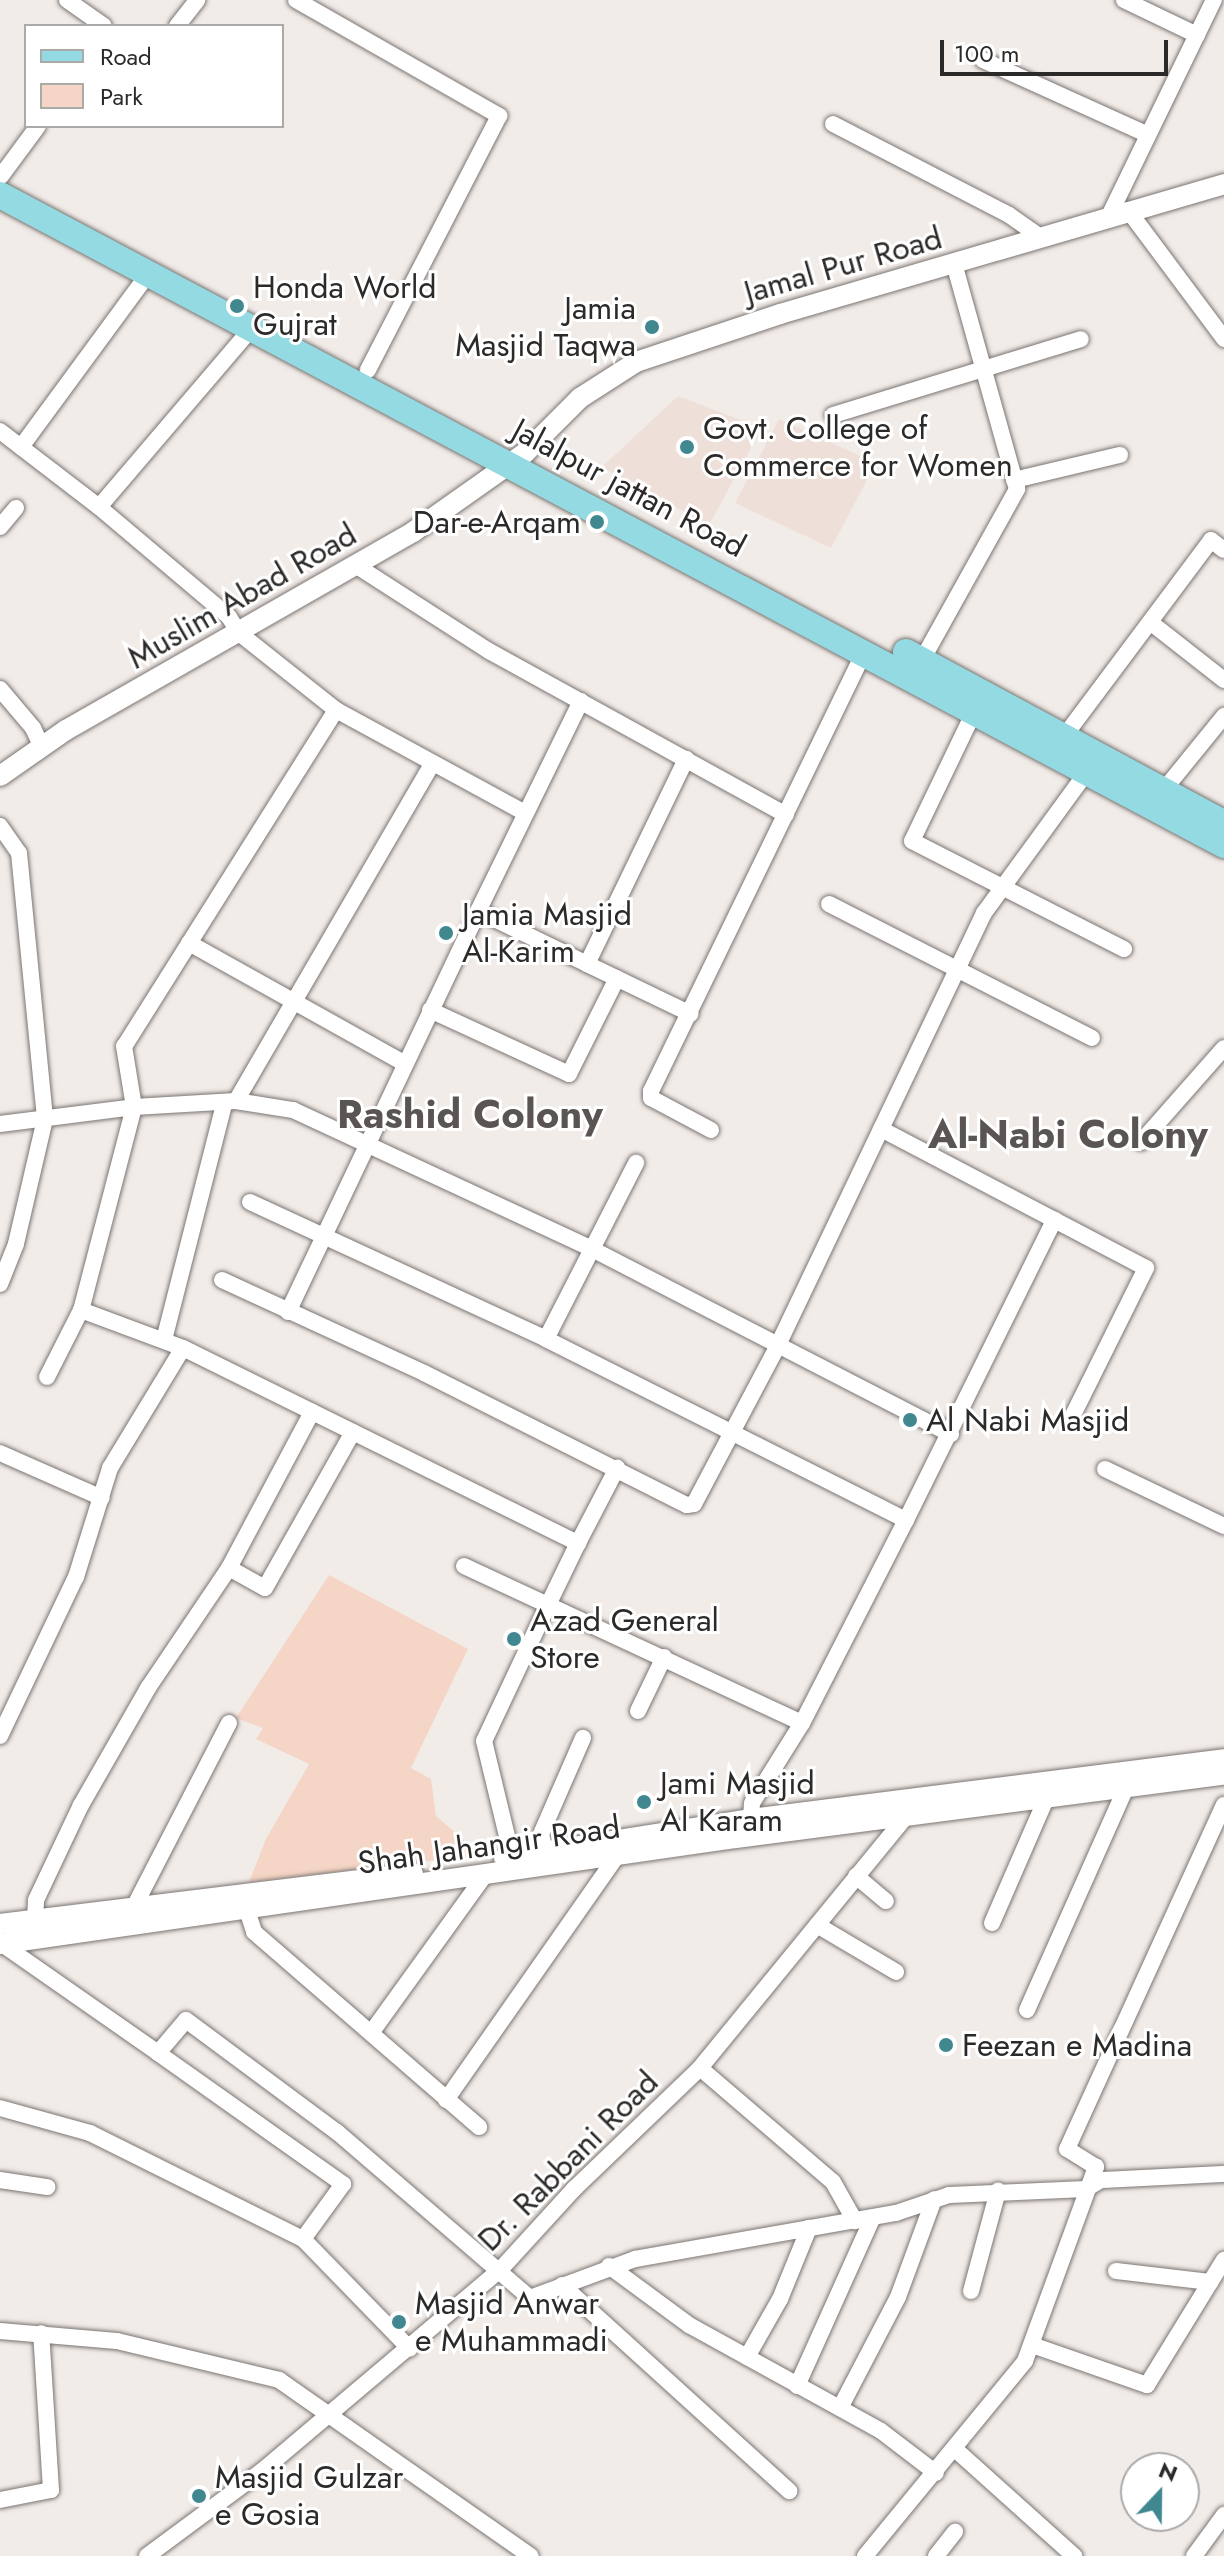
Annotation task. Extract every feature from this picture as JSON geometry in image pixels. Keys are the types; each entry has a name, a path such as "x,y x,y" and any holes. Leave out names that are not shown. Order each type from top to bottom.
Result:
{"main road":[{"name":"Jalalpur jattan Road","path":"0,176 149,273 252,328 518,459 1063,738 1143,788 1224,845"},
{"name":"Jalalpur jattan Road","path":"0,195 78,227 368,370 518,459 865,650 904,657 975,710 1087,772 1143,788 1224,823"}],"street":[{"path":"67,0 101,24"},
{"path":"179,24 197,0"},
{"path":"296,0 499,116 368,370"},
{"path":"1124,0 1197,35"},
{"path":"1214,0 1148,135 1119,213 1224,339"},
{"path":"983,60 1148,135"},
{"path":"833,124 1009,215 1039,236"},
{"path":"0,176 36,128"},
{"name":"Jamal Pur Road","path":"518,459 580,398 636,362 1039,236 1224,184"},
{"path":"904,657 1017,489 954,264"},
{"path":"21,447 149,273"},
{"path":"99,507 252,328"},
{"path":"833,415 1081,339"},
{"path":"0,431 99,507 229,617 239,633 336,710 525,813"},
{"path":"1014,480 1120,455"},
{"name":"Muslim Abad Road","path":"0,776 42,747 357,566 518,459"},
{"path":"0,527 16,508"},
{"path":"1063,738 1211,540 1224,550"},
{"path":"357,566 466,637 786,815"},
{"path":"1150,622 1224,680"},
{"path":"711,1130 651,1098 865,650"},
{"path":"0,689 33,728 42,747"},
{"path":"288,1312 364,1144 581,701"},
{"path":"47,1377 81,1310 134,1107 124,1046 336,710"},
{"path":"975,710 912,841 1002,884 1124,949"},
{"path":"1143,788 1224,716"},
{"path":"587,964 686,759"},
{"path":"164,1340 230,1102 294,1001 433,763"},
{"path":"222,1280 617,1468 687,1505 694,1504 777,1347 958,968 1002,884 1087,772"},
{"path":"0,826 19,853 45,1119 16,1244 0,1284"},
{"path":"829,904 1092,1038"},
{"path":"478,911 691,1014"},
{"path":"189,943 404,1063"},
{"path":"430,1010 569,1074 617,978"},
{"path":"1141,1142 1224,1048"},
{"path":"0,1124 134,1107 230,1102 293,1110 592,1249 951,1434"},
{"path":"881,1129 1146,1268 1073,1415"},
{"path":"546,1339 636,1163"},
{"path":"250,1202 325,1234 546,1339 730,1435 906,1520"},
{"path":"751,1819 752,1803 802,1723 951,1434 1054,1220"},
{"path":"81,1310 183,1348 578,1543"},
{"path":"0,1736 76,1577 110,1468 135,1421 183,1348"},
{"path":"35,1920 36,1900 81,1805 148,1688 229,1568 312,1412"},
{"path":"229,1568 265,1588 353,1432"},
{"path":"0,1453 102,1498"},
{"path":"512,1857 484,1741 617,1468"},
{"path":"1105,1469 1224,1526"},
{"path":"464,1566 802,1723"},
{"path":"638,1711 664,1657"},
{"path":"134,1907 229,1723"},
{"path":"545,1851 541,1834 583,1738"},
{"name":"Shah Jahangir Road","path":"1,1937 35,1920 512,1857 751,1819 1224,1759"},
{"name":"Shah Jahangir Road","path":"1,1937 247,1910 906,1816 1224,1775"},
{"path":"1027,2010 1126,1788"},
{"path":"992,1923 1046,1799"},
{"path":"865,2556 956,2450 1032,2345 1096,2165 1067,2149 1224,1805"},
{"name":"Dr. Rabbani Road","path":"147,2556 332,2413 500,2270 574,2189 700,2068 906,1816"},
{"path":"446,2100 617,1856"},
{"path":"371,2033 485,1875"},
{"path":"856,1876 886,1901"},
{"path":"247,1910 254,1932 479,2127"},
{"path":"817,1925 896,1972"},
{"path":"1,1937 343,2184 303,2239"},
{"path":"158,2053 186,2020 337,2132 530,2298 609,2266 855,2221 934,2199 998,2191 1086,2189 1101,2180 1224,2174"},
{"path":"700,2068 833,2182 855,2221"},
{"path":"0,2108 90,2133 303,2239 410,2349"},
{"path":"0,2180 47,2187"},
{"path":"971,2291 998,2191"},
{"path":"840,2408 898,2297 934,2199"},
{"path":"797,2386 873,2217"},
{"path":"747,2357 780,2299 809,2228"},
{"path":"1032,2345 1147,2385 1224,2260"},
{"path":"609,2266 689,2325 840,2408 936,2473"},
{"path":"1116,2271 1210,2282"},
{"path":"562,2285 789,2491"},
{"path":"0,2331 41,2333 222,2363 279,2380 332,2413 380,2455 530,2556"},
{"path":"0,2500 51,2490 41,2333"},
{"path":"956,2450 1074,2556"},
{"path":"1194,2556 1224,2515"},
{"path":"936,2556 955,2532"}],"shaded area":[{"name":"Govt. College of Commerce for Women","path":"678,396 762,428 709,525 602,467"},
{"path":"779,419 876,463 831,548 735,503"}],"green space":[{"path":"329,1575 468,1649 411,1768 431,1779 436,1816 472,1847 469,1856 249,1882 266,1839 309,1764 256,1739 263,1728 236,1718"}],"place":[{"name":"Honda World Gujrat","path":"237,306"},
{"name":"Jamia Masjid Taqwa","path":"652,327"},
{"name":"Govt. College of Commerce for Women","path":"687,447"},
{"name":"Dar-e-Arqam","path":"597,522"},
{"name":"Jamia Masjid Al-Karim","path":"446,933"},
{"name":"Al Nabi Masjid","path":"910,1420"},
{"name":"Azad General Store","path":"514,1639"},
{"name":"Jami Masjid Al Karam","path":"644,1802"},
{"name":"Feezan e Madina","path":"946,2045"},
{"name":"Masjid Anwar e Muhammadi","path":"399,2322"},
{"name":"Masjid Gulzar e Gosia","path":"199,2496"}],"district":[{"name":"Rashid Colony","path":"470,1114"},
{"name":"Al-Nabi Colony","path":"1068,1134"}]}
